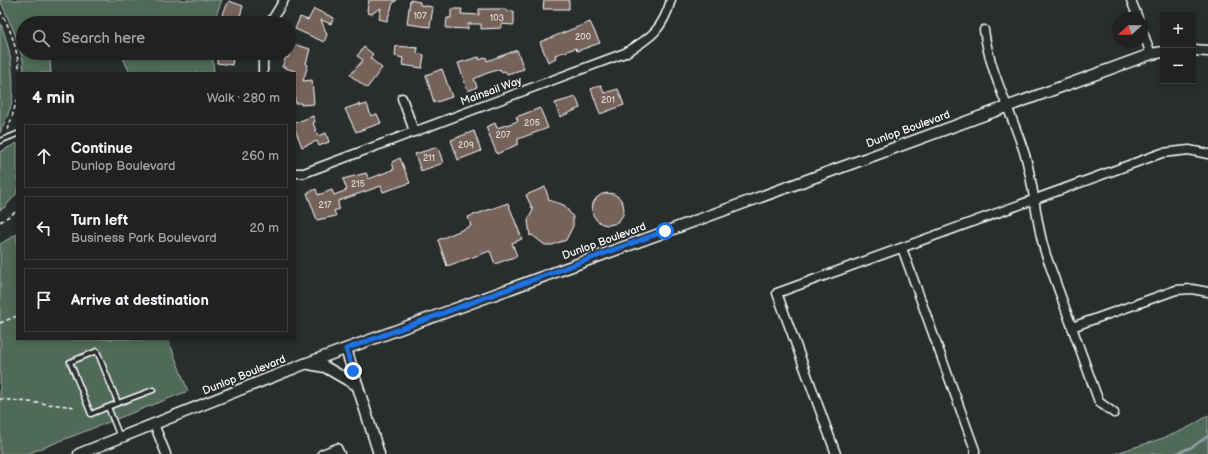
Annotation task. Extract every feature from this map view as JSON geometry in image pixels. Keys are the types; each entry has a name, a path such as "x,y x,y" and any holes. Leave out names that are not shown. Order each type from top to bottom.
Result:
{"street":[{"path":"274,16 284,0"},
{"name":"Mainsail Way","path":"296,173 304,173 625,53 648,40 666,18 672,0"},
{"path":"1131,0 1136,12"},
{"path":"984,30 987,53 1025,156 1041,238 1099,402 1114,413"},
{"path":"1148,46 1151,54"},
{"path":"1196,50 1208,51"},
{"name":"Dunlop Boulevard","path":"79,454 307,363 1007,106 1151,54 1160,52"},
{"path":"263,60 263,72"},
{"path":"402,98 414,131"},
{"path":"836,454 777,293 1162,153 1189,150 1208,154"},
{"path":"902,248 975,450 975,454"},
{"path":"1072,327 1176,290 1192,289 1208,292"},
{"path":"346,349 379,454"},
{"path":"307,363 325,367 339,373 358,386"},
{"path":"154,424 166,454"},
{"path":"322,454 338,448 340,454"}],"lane":[{"path":"2,140 16,134"},
{"path":"118,403 96,351 70,362 91,414 153,390"},
{"path":"108,407 121,437"}],"path":[{"path":"0,11 12,35 16,48"},
{"path":"19,60 20,72"},
{"path":"2,140 11,125 16,104"},
{"path":"0,222 16,212"},
{"path":"0,323 16,316"},
{"path":"0,399 76,407"}],"green space":[{"path":"0,0 222,0 216,16 16,16 16,37"},
{"path":"0,22 7,41 11,61 13,91 11,105 0,133"},
{"path":"23,60 50,60 51,72 24,72"},
{"path":"124,60 213,60 214,72 130,72"},
{"path":"16,144 16,194 5,207 0,210 0,152"},
{"path":"16,235 16,340 168,340 188,391 27,454 0,454 0,244"},
{"path":"1208,415 1208,454 1114,454 1174,434 1186,429"}],"building":[{"path":"369,0 397,0 393,3 387,21 379,19 381,8 371,14 368,13 367,10"},
{"path":"410,0 420,2 420,5 433,7 430,27 407,24"},
{"path":"544,0 569,0 569,9 543,9"},
{"path":"229,1 243,6 240,16 222,15"},
{"path":"314,9 334,18 331,24 321,20 327,35 324,42 296,29 300,17 308,20"},
{"path":"451,9 462,9 461,14 479,15 479,9 506,9 506,11 514,11 514,25 501,24 501,28 481,29 481,24 468,24 468,29 446,28 447,18 451,18"},
{"path":"590,22 600,43 577,51 576,48 555,55 556,58 548,62 540,42"},
{"path":"296,45 310,49 306,64 308,65 303,81 312,80 314,104 301,105 301,103 296,103 296,72 282,67 285,60 296,60"},
{"path":"396,46 418,48 417,53 424,55 422,68 402,65 403,58 395,56"},
{"path":"364,47 373,54 370,58 382,68 367,88 350,75 363,60 357,56"},
{"path":"517,50 524,69 507,74 505,71 501,72 500,69 485,74 474,79 477,87 468,91 458,63 479,57 480,60 486,57 487,61"},
{"path":"217,60 233,60 232,65 217,63"},
{"path":"442,69 452,97 434,103 426,75"},
{"path":"601,85 604,93 618,89 624,105 600,114 591,89"},
{"path":"576,97 580,108 560,117 555,103"},
{"path":"359,104 360,106 367,104 371,116 377,114 381,123 356,132 345,109"},
{"path":"540,108 548,128 518,139 518,144 497,154 486,127 495,123 497,128 518,121 516,117"},
{"path":"313,116 315,122 313,123 318,136 326,133 329,142 319,146 317,141 302,147 296,132 296,123"},
{"path":"474,131 481,151 458,160 451,140"},
{"path":"438,147 443,163 421,171 415,154"},
{"path":"400,158 410,183 383,192 381,186 338,201 339,209 334,211 336,216 317,220 307,193 316,189 318,195 332,190 334,195 347,190 343,179 366,173 369,179 394,169 392,162"},
{"path":"545,187 549,200 564,205 573,217 573,226 566,240 552,245 545,245 532,235 530,236 528,220 533,210 526,195"},
{"path":"605,193 611,193 621,200 624,209 623,215 617,222 611,225 605,225 595,218 592,212 592,206 599,196"},
{"path":"508,203 522,239 512,243 517,256 495,264 490,251 447,266 438,240 471,226 468,217"}],"waterway":[{"path":"1175,454 1192,447 1208,436"}],"route":[{"path":"353,371 346,349 665,231"}]}
